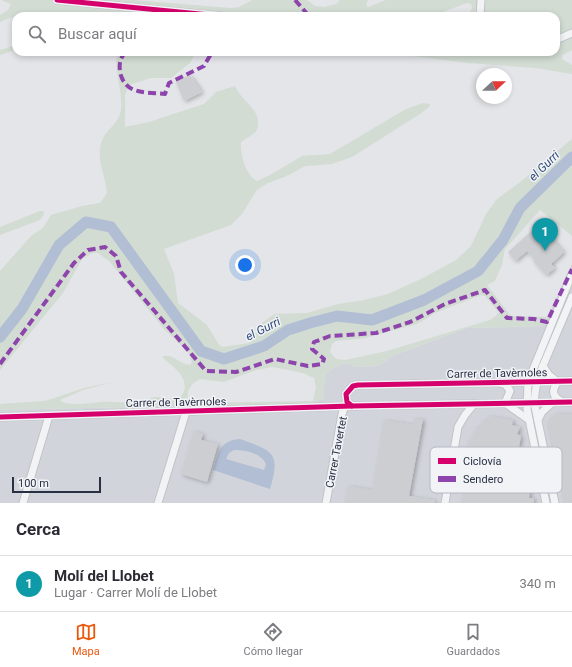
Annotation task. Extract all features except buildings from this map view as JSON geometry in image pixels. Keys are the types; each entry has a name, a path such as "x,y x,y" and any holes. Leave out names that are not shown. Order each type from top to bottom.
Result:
{"street":[{"path":"57,0 179,12"},
{"path":"480,12 481,0"},
{"path":"560,38 572,33"},
{"path":"544,447 538,420 531,402 528,382 572,274"},
{"path":"535,447 529,420 531,402 536,382 572,298"},
{"name":"Carrer de Tavèrnoles","path":"543,366 549,375 558,381"},
{"name":"Carrer de Tavèrnoles","path":"558,381 553,388 553,395 557,399 564,402"},
{"name":"Carrer de Tavèrnoles","path":"348,405 346,394 353,386 572,381"},
{"name":"Carrer de Tavèrnoles","path":"499,383 506,385 510,391 505,403"},
{"path":"538,420 542,412 553,402"},
{"name":"Carrer de Tavèrnoles","path":"0,417 186,412 348,405 572,402"},
{"path":"505,403 529,420"},
{"path":"455,447 458,427 474,404"},
{"name":"Carrer Tavertet","path":"326,503 342,414 348,405"},
{"path":"158,503 186,412"},
{"path":"23,503 49,416"},
{"path":"446,503 448,493"},
{"path":"544,493 546,503"},
{"path":"553,493 555,503"}],"shaded area":[{"path":"1,0 133,0 231,8 239,7 252,0 307,0 315,6 324,7 336,4 340,0 368,0 366,5 368,7 386,0 477,0 477,12 470,12 472,8 471,4 467,3 443,12 12,12 12,17 0,22 0,15 8,10 11,4"},
{"path":"486,0 572,0 572,29 560,34 560,12 484,11"},
{"path":"572,38 572,50 563,55 562,59 572,65 572,74 536,68 468,63 413,56 560,56 560,42"},
{"path":"12,46 12,51 0,55 0,50"},
{"path":"116,56 194,56 190,63 171,78 151,78 129,85 125,95 125,127 149,122 204,104 216,92 235,86 242,97 252,107 258,118 256,132 241,142 242,158 246,169 257,181 302,156 330,154 406,109 423,103 430,104 429,107 420,114 352,157 332,164 305,166 289,175 266,184 256,191 242,214 231,225 164,249 174,274 178,303 207,325 219,345 223,347 249,343 263,322 275,314 307,313 338,304 388,294 423,278 456,260 471,246 486,214 496,200 572,139 572,236 540,210 505,249 502,265 495,281 487,285 511,316 548,317 545,326 467,328 395,355 378,366 357,367 346,363 334,367 326,374 324,398 312,403 0,410 0,404 45,401 84,388 113,382 83,390 60,400 73,404 106,402 136,403 156,397 175,399 180,397 183,393 185,387 182,377 175,368 162,357 173,357 190,365 192,362 188,352 164,329 109,261 98,253 92,253 82,259 63,293 0,370 0,271 31,236 43,228 51,215 82,206 100,203 107,193 100,160 100,147 106,133 120,115 121,96 117,74","holes":["481,295 485,296 498,312 496,316 490,320 387,351 345,360 337,359 330,351 332,344 336,341 365,338 417,324 435,313","273,367 303,373 314,378 316,387 313,401 194,403 188,401 190,388 200,379 224,382 256,370"]},
{"path":"43,211 44,214 40,220 0,235 0,227"},
{"path":"572,264 572,503 0,503 0,410 312,403 324,398 326,374 334,367 346,363 357,367 378,366 395,355 467,328 544,326"}],"water":[{"path":"240,439 251,443 267,450 272,455 275,467 270,489 213,470 221,448 233,440","holes":["234,450 252,453 264,460 266,464 264,470 226,459 229,453"]}],"waterway":[{"name":"el Gurri","path":"0,337 22,309 59,245 86,222 111,227 201,351 224,359 264,346 288,330 310,323 337,316 372,320 424,300 478,271 503,240 520,208 572,157"}],"marked path":[{"path":"295,0 306,12"},
{"path":"122,56 120,61 120,72 126,85 137,91 165,94 169,83 204,66 210,56"},
{"path":"0,364 74,263 88,250 105,247 116,256 121,272 206,371 236,372 275,359 308,366 322,364 324,359 312,349 314,342 330,336 376,333 410,322 445,304 485,290 507,318 534,319 547,322 572,269"}],"cycle path":[{"path":"57,0 179,12"},
{"path":"572,381 358,385 353,386 346,394 347,402 352,406 572,402"},
{"path":"0,417 352,406"}],"place":[{"name":"Molí del Llobet","path":"545,251"}]}
